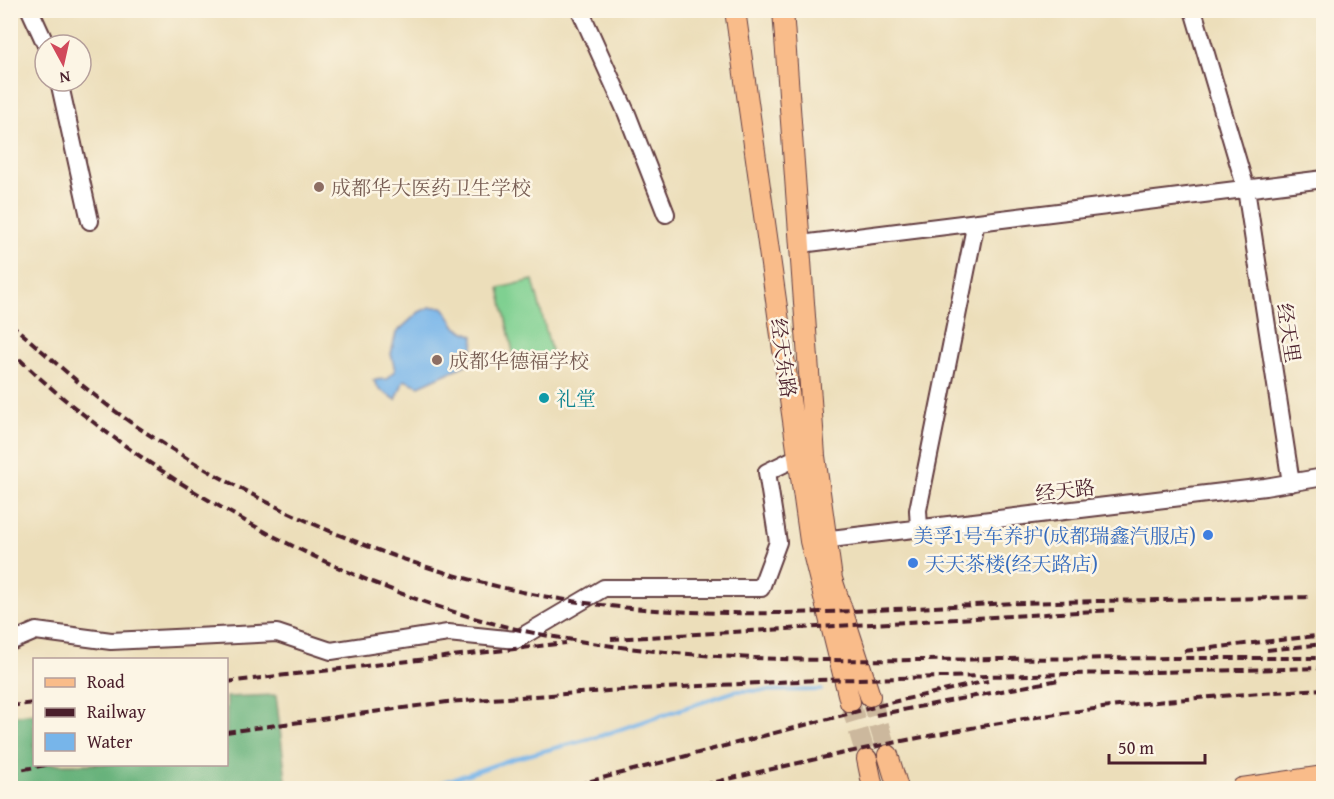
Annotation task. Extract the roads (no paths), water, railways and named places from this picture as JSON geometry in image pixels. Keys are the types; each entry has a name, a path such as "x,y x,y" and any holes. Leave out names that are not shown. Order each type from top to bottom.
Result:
{"main road":[{"name":"经天东路","path":"735,10 798,457 818,540 850,702"},
{"name":"经天东路","path":"783,10 801,244 815,456 818,540 870,696"},
{"path":"888,755 898,789"},
{"path":"867,759 873,789"},
{"path":"1242,789 1323,776"}],"street":[{"path":"30,10 41,33"},
{"path":"580,10 627,114 666,214"},
{"name":"经天里","path":"1193,10 1246,189 1291,483"},
{"path":"62,93 90,221"},
{"path":"801,244 1323,179"},
{"path":"919,529 918,510 976,222"},
{"path":"10,642 36,631 111,641 277,633 331,651 448,633 516,640 604,588 761,588 777,542 767,472 798,457"},
{"name":"经天路","path":"818,540 1291,483 1323,477"}],"water":[{"path":"430,307 443,307 457,328 474,336 472,362 419,386 404,380 396,400 380,390 373,380 387,379 395,370 391,354 396,333 419,312"}],"waterway":[{"path":"427,788 509,760 597,737 736,691 821,690"}],"tunnel":[{"path":"870,696 888,755"},
{"path":"850,702 867,759"}],"railway":[{"path":"10,323 70,375 133,424 183,456 235,485 288,512 399,558 456,576 514,590 572,601 624,607 730,613 834,612 992,604 1310,597"},
{"path":"10,350 64,399 125,446 192,490 263,531 337,567 411,597 484,621 555,637 611,646 778,659 1324,658"},
{"path":"611,639 1114,610"},
{"path":"1184,651 1324,635"},
{"path":"228,682 566,643"},
{"path":"1267,650 1324,644"},
{"path":"228,732 447,702 623,690 817,680 1324,668"},
{"path":"876,715 1059,680"},
{"path":"564,788 897,701 988,681"},
{"path":"690,788 856,750 1024,719 1174,700 1324,689"},
{"path":"10,706 33,703"},
{"path":"10,772 40,766"}],"place":[{"name":"成都华大医药卫生学校","path":"319,187"},
{"name":"成都华德福学校","path":"437,360"},
{"name":"礼堂","path":"544,398"},
{"name":"美孚1号车养护(成都瑞鑫汽服店)","path":"1208,535"},
{"name":"天天茶楼(经天路店)","path":"913,563"}]}
